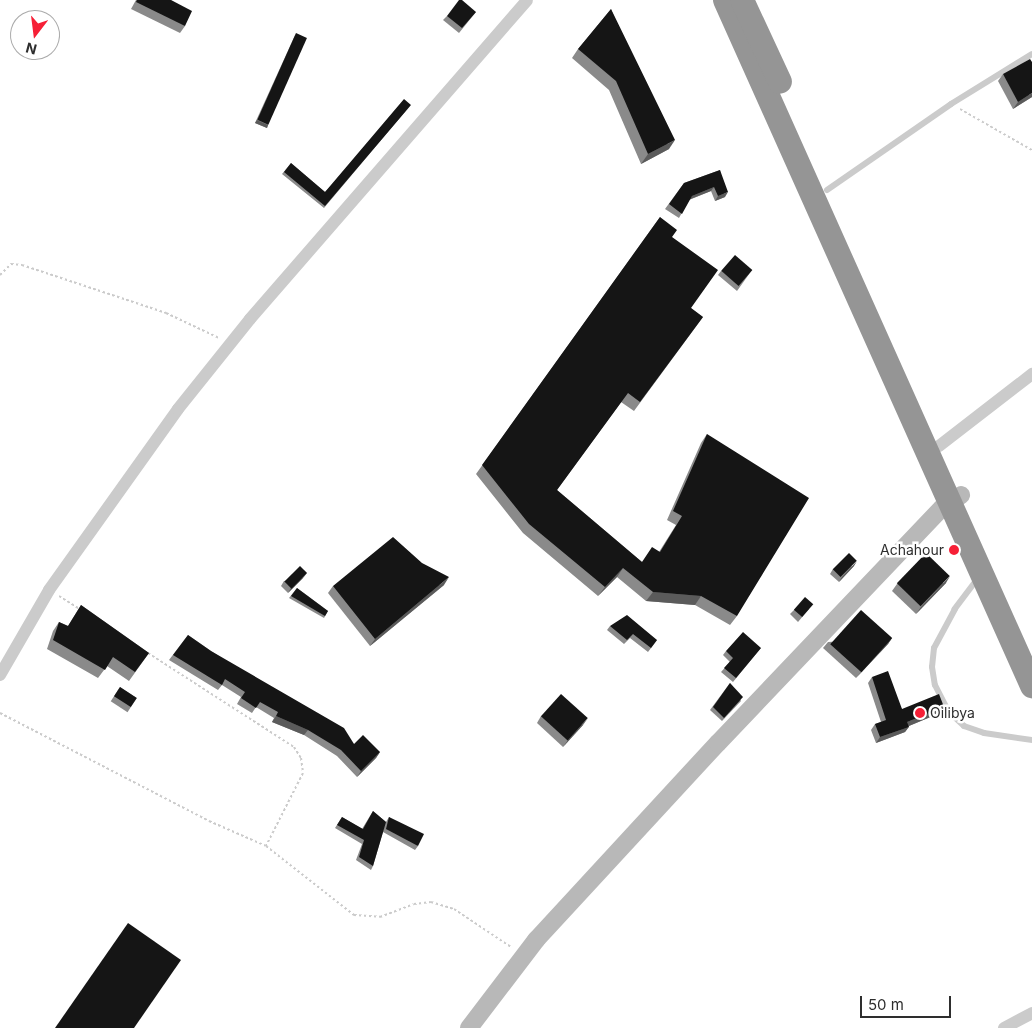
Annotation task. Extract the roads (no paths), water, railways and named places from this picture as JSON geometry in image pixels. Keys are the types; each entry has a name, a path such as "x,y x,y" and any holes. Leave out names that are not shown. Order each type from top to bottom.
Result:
{"highway":[{"path":"725,0 955,499 1032,655"},
{"path":"742,0 939,446 955,499 982,574 1032,686"}],"street":[{"path":"0,675 49,590 178,409 231,343 527,0"},
{"path":"939,446 1032,374"},
{"path":"469,1028 524,955 718,743 955,499"},
{"path":"1004,1028 1032,1014"}],"lane":[{"path":"827,190 952,104 1032,54"},
{"path":"982,574 954,609 934,648 932,667 935,685 948,711 964,726 984,733 1032,740"}],"place":[{"name":"Achahour","path":"954,550"},
{"name":"Oilibya","path":"920,713"}]}
